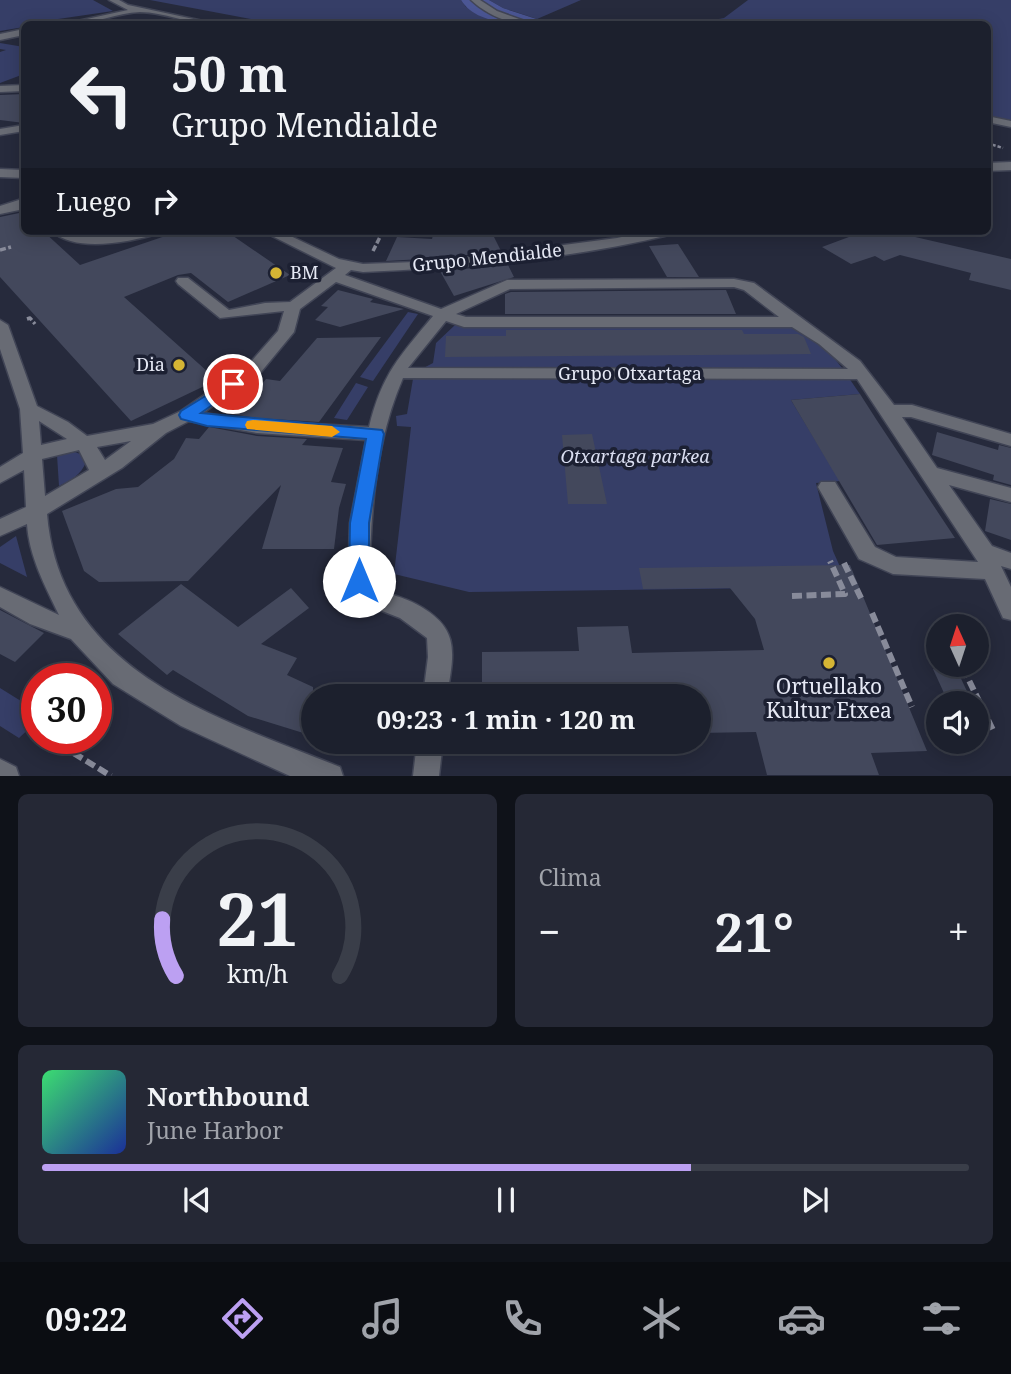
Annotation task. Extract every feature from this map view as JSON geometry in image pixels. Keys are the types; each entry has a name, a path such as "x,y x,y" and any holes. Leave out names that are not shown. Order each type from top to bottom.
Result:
{"street":[{"path":"113,0 140,10 197,21"},
{"path":"475,0 494,12 520,21"},
{"path":"83,21 140,10"},
{"path":"0,37 21,33"},
{"path":"0,89 21,88"},
{"path":"991,119 1011,124"},
{"path":"0,123 21,127"},
{"path":"0,132 21,128"},
{"path":"991,167 1011,166"},
{"path":"0,173 21,174"},
{"path":"0,210 21,203"},
{"path":"66,235 107,238 135,238 142,235"},
{"name":"Grupo Mendialde","path":"276,235 339,271 444,313"},
{"name":"Grupo Mendialde","path":"339,271 441,265 617,242 649,235"},
{"path":"0,528 37,510 99,472 159,429 187,415 256,368 286,332 293,307 339,271"},
{"path":"183,281 226,315 266,305 293,307"},
{"path":"437,684 440,657 438,633 408,611 375,599 359,581 360,523 376,434 385,399 397,373 444,313 480,300 507,285 734,283 749,286 825,341 862,374 995,561 1011,611"},
{"path":"444,313 464,321 485,323 795,321"},
{"path":"0,324 29,409 38,537 52,579 79,632 122,676 190,718 296,765 330,775"},
{"name":"Grupo Otxartaga","path":"397,373 862,374"},
{"path":"29,409 48,418 91,449 99,472"},
{"path":"889,411 912,411 1011,440"},
{"path":"187,415 207,420 282,428 376,434"},
{"path":"0,476 33,455 82,442 159,429"},
{"path":"932,473 1011,495"},
{"path":"828,487 867,553 893,565 995,561"},
{"path":"0,596 38,617 79,632"},
{"path":"426,775 429,754"},
{"path":"0,772 6,775"}],"path":[{"path":"991,144 1011,151"},
{"path":"369,258 381,235"},
{"path":"0,250 11,247"},
{"path":"27,319 30,318 35,324"},
{"path":"792,596 845,594 830,561"},
{"path":"872,613 912,707"},
{"path":"966,677 993,730"},
{"path":"76,754 111,775"}],"green space":[{"path":"0,0 93,0 113,11 45,21 21,21 21,28 0,31"},
{"path":"150,0 461,0 466,7 499,21 261,21"},
{"path":"489,0 581,0 537,19 503,8"},
{"path":"748,0 1011,0 1011,122 991,118 991,21 708,21 724,18"},
{"path":"0,43 21,46 21,75 0,83 0,52 6,50 0,49"},
{"path":"408,312 418,314 373,381 360,377"},
{"name":"Otxartaga parkea","path":"782,323 795,326 817,340 860,394 791,400 840,481 816,483 833,551 849,587 469,592 394,574 411,427 397,426 396,416 407,414 414,373 433,363 436,343 455,325"},
{"path":"356,383 368,387 347,420 334,418"},
{"path":"75,452 83,455 86,462 84,467 75,477 59,486 57,455"},
{"path":"16,536 27,577 0,563 0,547"},
{"path":"0,688 21,701 21,736 19,738 0,726"}],"shaded area":[{"path":"461,0 489,0 503,8 543,21 498,21 468,9"}],"building":[{"path":"21,94 21,123 0,120 0,95"},
{"path":"21,213 21,235 47,235 80,265 168,235 232,235 290,275 228,302 191,273 178,275 124,297 217,380 131,421 0,277 0,217"},
{"path":"493,235 501,251 386,261 397,237"},
{"path":"854,235 906,235 1011,259 1011,290 969,280 971,273 900,255 884,261 875,256 851,264 822,247"},
{"path":"678,244 699,277 667,277 649,246"},
{"path":"508,265 514,277 454,296 440,271"},
{"path":"338,290 373,299 370,302 404,309 340,327 315,320 328,307 321,306"},
{"path":"726,290 736,314 505,314 505,294 511,292"},
{"path":"506,330 742,330 744,334 798,334 804,337 811,354 445,357 446,336 506,336"},
{"path":"381,337 319,422 222,413 239,395 251,397 266,379 280,381 317,338"},
{"path":"860,394 955,538 877,545 791,400"},
{"path":"209,427 257,436 307,439 302,445 343,448 331,482 346,484 339,508 334,549 262,549 281,485 188,581 99,582 84,571 62,511 116,489 138,487 174,459 186,438 199,439"},
{"path":"937,432 998,450 999,445 1011,448 1011,485 993,480 994,475 932,455"},
{"path":"592,434 607,504 568,504 562,435"},
{"path":"990,499 1011,504 1011,540 985,531"},
{"path":"850,565 926,751 871,753 879,775 767,775 756,732 711,733 711,684 482,684 482,652 579,651 577,627 628,626 632,653 764,650 755,619 730,588 643,589 639,568"},
{"path":"181,584 238,627 291,588 309,608 261,644 297,658 287,675 306,684 301,684 301,732 248,716 173,670 167,675 118,634"},
{"path":"0,610 44,633 15,662 0,654"},
{"path":"937,677 960,677 967,691 943,691"}],"slow traffic":[{"path":"253,425 332,432"}],"place":[{"name":"BM","path":"276,273"},
{"name":"Dia","path":"179,365"},
{"name":"Ortuellako Kultur Etxea","path":"829,663"}],"route":[{"path":"233,384 187,415 207,420 282,428 376,434 360,523 359,581"}]}
